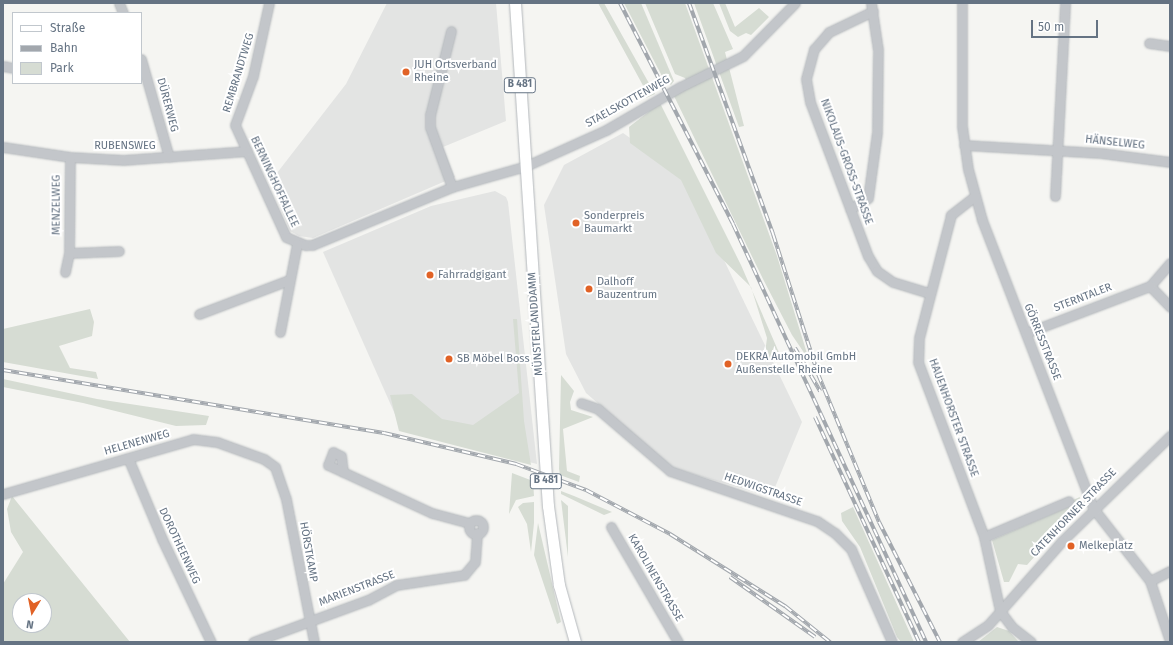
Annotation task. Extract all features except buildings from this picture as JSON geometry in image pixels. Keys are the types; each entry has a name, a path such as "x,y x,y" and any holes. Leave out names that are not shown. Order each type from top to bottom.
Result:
{"main road":[{"name":"MÜNSTERLANDDAMM","path":"515,3 551,534 559,585 575,642"}],"street":[{"name":"REMBRANDTWEG","path":"235,126 253,76 269,3"},
{"name":"STAELSKOTTENWEG","path":"297,244 312,245 452,187 526,166 606,130 680,87 739,59 795,3"},
{"path":"962,3 964,145"},
{"path":"1055,196 1065,3"},
{"path":"850,209 868,198 877,132 878,50 872,7"},
{"name":"NIKOLAUS-GROSS-STRASSE","path":"872,7 829,32 814,49 806,79 810,102 868,256 876,271 893,282 929,293"},
{"path":"451,31 430,115 430,127 452,187"},
{"path":"1149,43 1170,46"},
{"name":"DÜRERWEG","path":"143,69 169,158"},
{"name":"BERNINGHOFFALLEE","path":"235,126 286,237 297,244"},
{"name":"HÄNSELWEG","path":"964,145 1058,150 1170,162"},
{"name":"GÖRRESSTRASSE","path":"964,145 975,196 1094,508 1150,581 1170,641"},
{"name":"RUBENSWEG","path":"3,147 70,157 124,160 169,158 247,151"},
{"name":"MENZELWEG","path":"65,272 69,253 70,157"},
{"name":"HAUENHORSTER STRASSE","path":"975,196 951,214 929,293 919,338 918,362 984,537 1000,611"},
{"path":"280,332 297,244"},
{"path":"69,253 119,251"},
{"path":"1170,263 1150,286 1170,307"},
{"path":"199,314 289,280"},
{"name":"STERNTALER","path":"1026,333 1150,286"},
{"name":"HEDWIGSTRASSE","path":"581,403 598,409 670,471 817,521 835,533 851,549 892,642"},
{"name":"CATENHORNER STRASSE","path":"962,642 978,634 1094,508 1170,436"},
{"name":"HELENENWEG","path":"3,494 128,458 202,439 264,459 275,466"},
{"name":"DOROTHEENWEG","path":"128,458 162,539 211,642"},
{"name":"HÖRSTKAMP","path":"275,466 286,499 314,642"},
{"name":"MARIENSTRASSE","path":"253,642 368,600 396,585 464,575 475,562 476,533 471,530 470,523 432,514 343,472"},
{"name":"CATENHORNER STRASSE","path":"984,537 1069,500"},
{"name":"KAROLINENSTRASSE","path":"611,527 678,642"},
{"path":"1150,581 1170,571"},
{"path":"1000,611 1030,642"}],"shaded area":[{"path":"387,3 496,3 506,121 443,147 455,177 313,238 299,236 290,231 270,182 346,84"},
{"path":"623,133 683,175 802,422 771,497 673,468 586,393 566,354 544,205 564,165"},
{"path":"495,191 506,197 508,202 537,464 402,430 323,252 431,206"}],"green space":[{"path":"598,3 604,3 655,94 646,98 646,91"},
{"path":"624,3 641,3 674,81 671,85 664,80"},
{"path":"645,3 685,3 777,256 809,360 792,335 763,279 674,96 689,87 685,78 675,74"},
{"path":"694,3 713,3 733,49 725,52 744,126 739,127"},
{"path":"719,3 725,3 735,27 759,8 769,17 751,35 746,33 738,37 730,31"},
{"path":"660,103 750,286 716,253 681,180 630,143 629,127"},
{"path":"752,291 780,355 764,361 767,338"},
{"path":"90,309 94,322 92,336 59,346 70,368 96,372 98,379 3,362 3,329"},
{"path":"513,319 517,319 524,421 531,465 399,431 390,395 412,394 442,419 473,425 519,393"},
{"path":"561,375 574,391 570,402 571,410 593,417 563,429 567,471 580,476 579,482 560,475"},
{"path":"3,379 97,399 209,416 206,425 176,426 83,403 3,387"},
{"path":"512,473 533,481 534,496 516,500 509,514"},
{"path":"561,491 612,512 604,515 561,494"},
{"path":"12,496 130,642 3,642 3,584 23,552 11,532 7,509"},
{"path":"1080,497 1077,509 1027,565 1018,564 1009,582 1004,582 992,540 1075,504 1073,500"},
{"path":"561,500 568,506 568,557"},
{"path":"534,502 534,523 531,552 527,524 518,507 523,503"},
{"path":"853,507 914,642 901,642 897,637 860,547 842,521 841,513"},
{"path":"538,523 561,622 557,624 534,555"},
{"path":"997,627 1009,631 1019,642 978,642"}],"railway":[{"path":"620,3 733,224 926,642"},
{"path":"689,3 773,234 818,374 879,522 940,642"},
{"path":"795,348 820,391"},
{"path":"3,370 384,433 516,464 586,490 670,534 785,606 830,642"},
{"path":"815,417 919,642"},
{"path":"730,577 815,637"}],"place":[{"name":"JUH Ortsverband Rheine","path":"406,72"},
{"name":"Sonderpreis Baumarkt","path":"576,223"},
{"name":"Fahrradgigant","path":"430,275"},
{"name":"Dalhoff Bauzentrum","path":"589,289"},
{"name":"SB Möbel Boss","path":"449,359"},
{"name":"DEKRA Automobil GmbH Außenstelle Rheine","path":"728,364"},
{"name":"Melkeplatz","path":"1071,546"}]}
